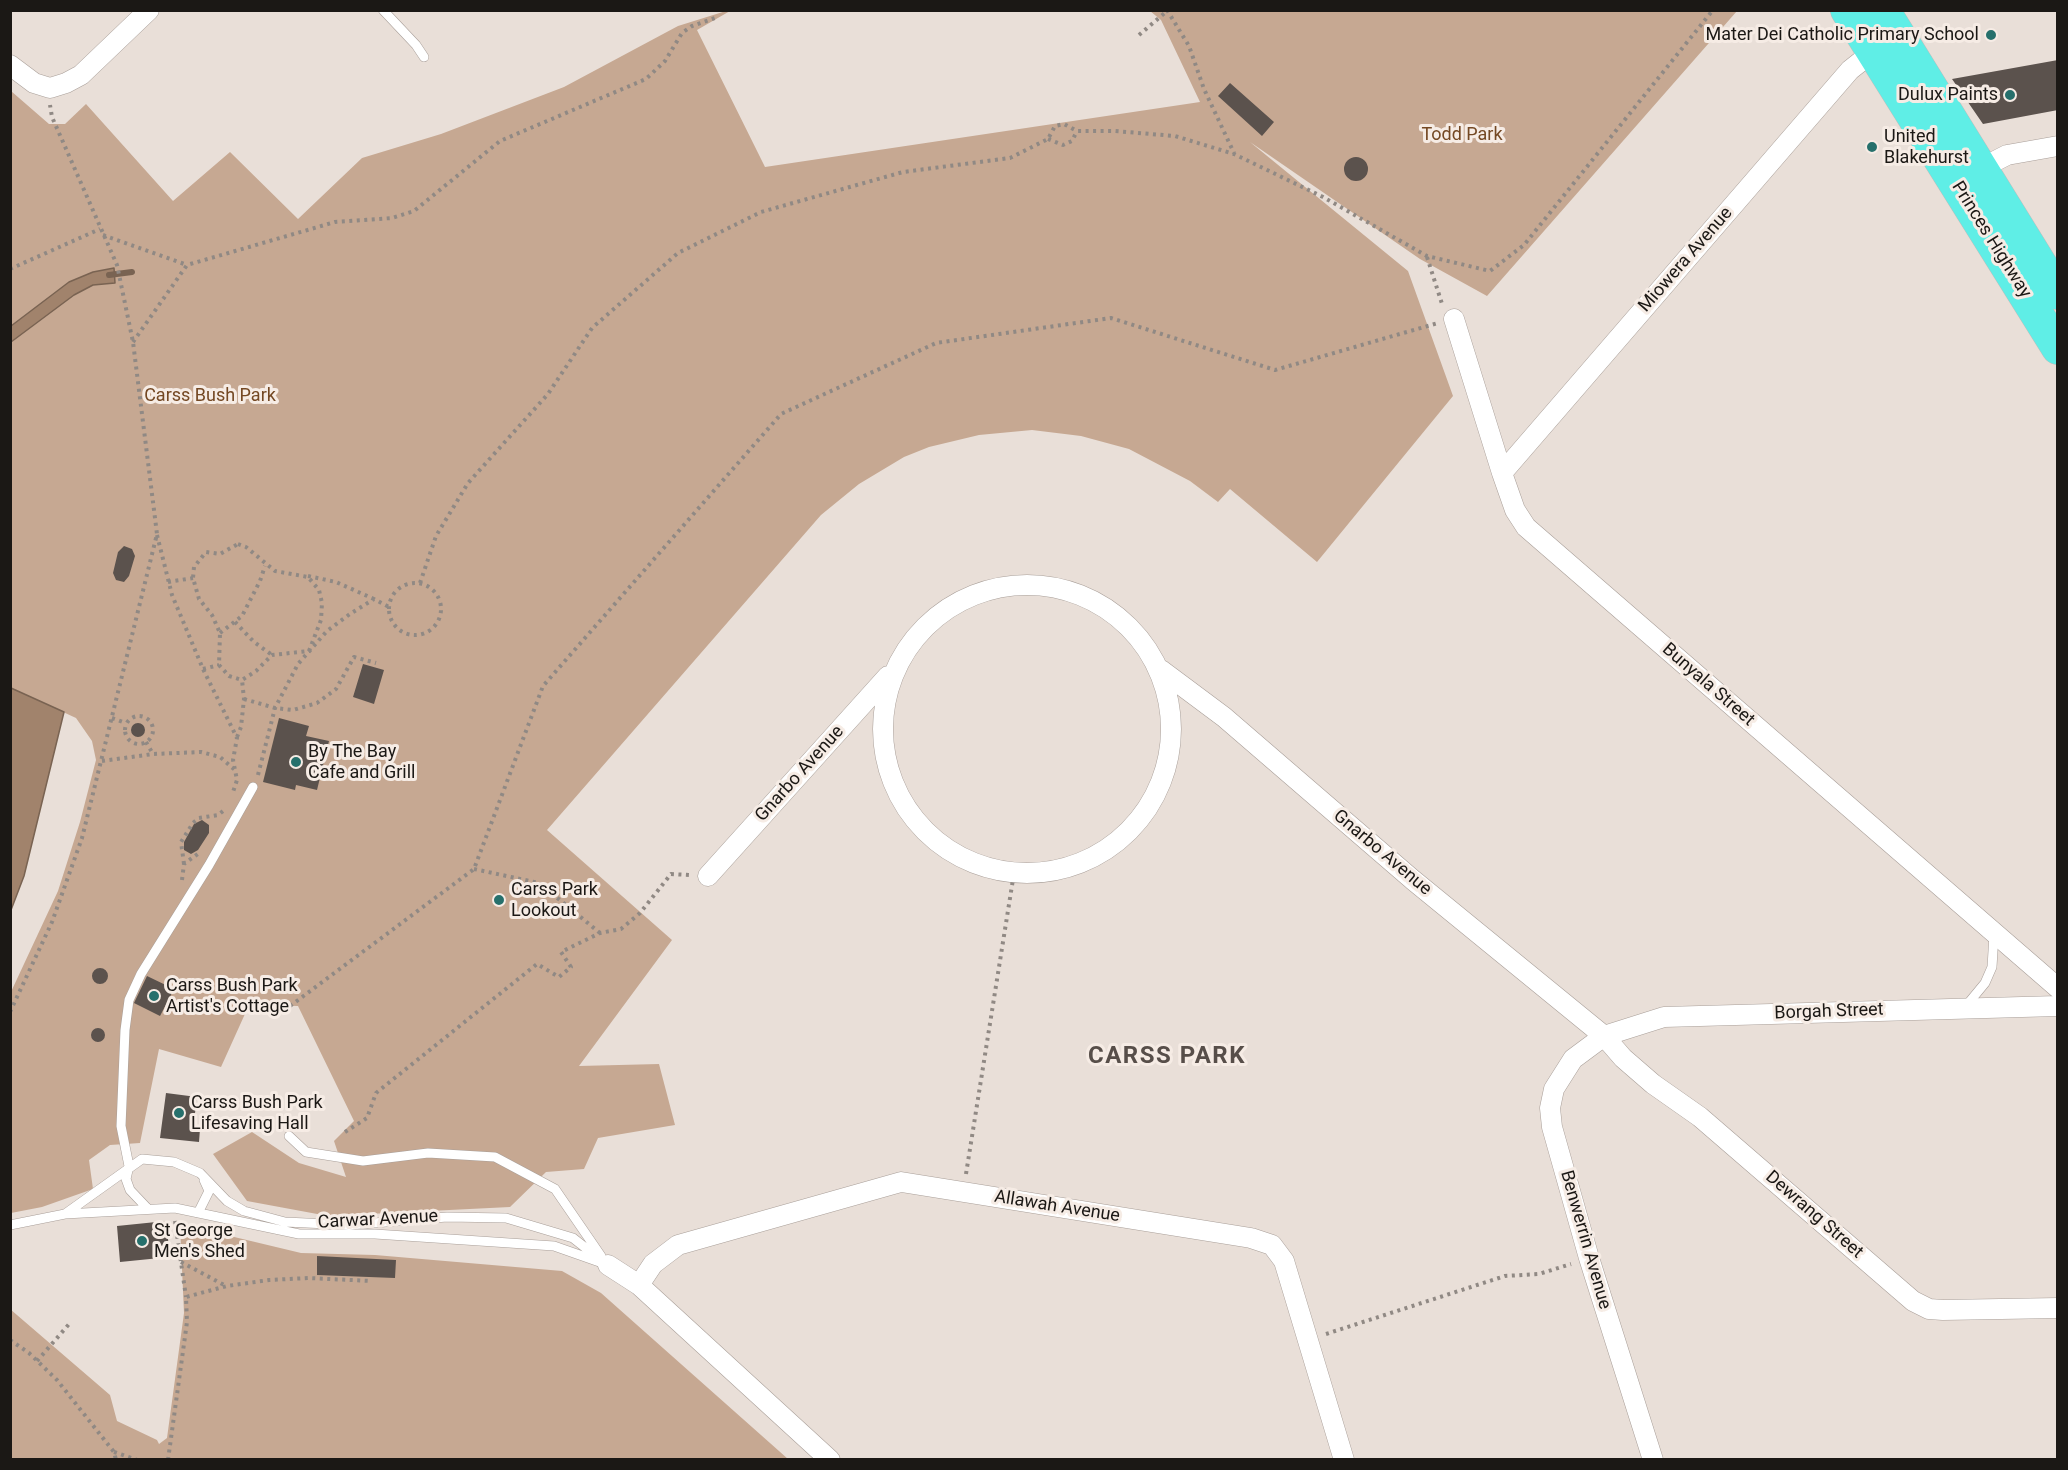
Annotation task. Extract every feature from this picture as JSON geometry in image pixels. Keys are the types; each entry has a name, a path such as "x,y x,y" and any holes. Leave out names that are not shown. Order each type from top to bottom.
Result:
{"highway":[{"name":"Princes Highway","path":"1847,10 1874,51 2058,293"},
{"name":"Princes Highway","path":"1883,10 2058,348"}],"street":[{"path":"10,64 34,83 50,88 66,83 81,75 149,10"},
{"name":"Miowera Avenue","path":"1502,473 1850,70 1874,51"},
{"path":"1968,175 2007,155 2058,146"},
{"name":"Bunyala Street","path":"1451,320 1515,510 1526,527 2058,988"},
{"name":"Gnarbo Avenue","path":"708,876 892,672 920,634 939,615 984,591 1027,585 1049,586 1077,593 1116,615 1137,633 1152,651 1161,670 1171,709 1170,753 1158,790 1146,812 1126,834 1097,855 1058,871 1014,873 968,861 925,830 894,786 882,745 881,722 892,672"},
{"name":"Gnarbo Avenue","path":"1161,670 1224,717 1413,880 1604,1036"},
{"name":"Borgah Street","path":"1604,1036 1664,1017 2058,1006"},
{"name":"Benwerrin Avenue","path":"1604,1036 1573,1059 1554,1089 1550,1108 1552,1127 1589,1258 1653,1460"},
{"name":"Dewrang Street","path":"1604,1036 1623,1058 1653,1084 1700,1117 1913,1301 1929,1309 1944,1310 2058,1308"},
{"name":"Allawah Avenue","path":"639,1285 653,1264 678,1245 901,1182 1251,1238 1272,1245 1284,1261 1344,1460"},
{"name":"Carwar Avenue","path":"608,1266 639,1285 830,1460"}],"lane":[{"path":"384,10 424,57"},
{"path":"148,1209 130,1190 126,1179 129,1166 121,1126 125,1029 129,1000 141,974 178,917 253,787"},
{"path":"1964,1008 1985,982 1992,967 1994,933"},
{"path":"289,1136 306,1152 363,1161 428,1153 495,1157 555,1189 608,1266"},
{"name":"Carwar Avenue","path":"64,1214 142,1159 174,1162 200,1173 227,1201 244,1211 285,1222 349,1225 447,1217 506,1218 573,1238 608,1266"},
{"path":"198,1213 209,1191 200,1173"},
{"name":"Carwar Avenue","path":"10,1225 64,1214 175,1208 299,1234 375,1234 554,1246 608,1266"}],"path":[{"path":"1139,35 1167,10 1189,46 1204,89 1234,154"},
{"path":"420,583 436,536 468,483 548,394 592,328 678,253 761,212 903,172 1010,158 1048,139 1052,130 1059,124 1069,124 1077,131 1114,131 1175,136 1234,154 1323,197 1426,256 1490,271 1524,244 1713,10"},
{"path":"103,235 187,265 335,222 402,216 430,198 500,141 646,80 665,61 681,33 692,26 715,18"},
{"path":"50,88 50,111 117,267 133,342 157,534 168,582 203,669 237,738"},
{"path":"1048,139 1063,145 1072,141 1077,131"},
{"path":"10,269 100,229"},
{"path":"290,1006 474,869 543,686 781,414 936,343 1111,318 1275,370 1451,320 1426,256"},
{"path":"133,342 187,265"},
{"path":"10,1012 52,922 82,838 157,534"},
{"path":"309,651 272,655 256,671 242,680 229,676 219,665 219,633 212,615 199,599 193,578 194,567 206,552 220,554 238,544 246,548 265,566 285,575 302,575 336,582 389,607"},
{"path":"219,633 235,622 246,609 265,566"},
{"path":"302,575 314,582 322,603 321,620 309,651"},
{"path":"168,582 193,578"},
{"path":"420,583 435,591 442,607 441,616 432,630 416,636 407,634 393,624 389,607 391,598 403,586 420,583"},
{"path":"102,761 153,754 201,752 220,757 253,787 259,774 275,708 289,678 327,631 374,599"},
{"path":"235,622 254,642 272,655"},
{"path":"244,699 275,708 293,710 317,703 336,688 354,657 376,663"},
{"path":"203,669 219,665"},
{"path":"231,796 237,773 233,760 241,727 244,699 242,680"},
{"path":"134,717 147,719 153,731 146,742 138,744 129,741 125,733 126,723 134,717"},
{"path":"112,718 126,723"},
{"path":"146,742 153,754"},
{"path":"219,820 227,803"},
{"path":"178,917 184,864 181,842 199,818 218,815 224,811"},
{"path":"184,864 200,853 204,845"},
{"path":"474,869 539,883 600,933"},
{"path":"967,1168 1014,873"},
{"path":"345,1132 367,1118 376,1093 537,964 560,977 571,967 561,952 600,933 621,928 640,913 671,874 708,876"},
{"path":"168,1460 187,1322 186,1297 175,1220"},
{"path":"1308,1339 1505,1276 1539,1274 1589,1258"},
{"path":"181,1262 227,1286"},
{"path":"186,1297 227,1286 308,1278 372,1281"},
{"path":"37,1361 70,1323"},
{"path":"10,1340 57,1380 114,1452 117,1460"},
{"path":"114,1452 137,1460"}],"green space":[{"path":"730,11 697,30 765,167 1200,102 1161,20 1150,11 1737,11 1487,296 1420,259 1250,142 1408,271 1453,396 1317,562 1230,489 1218,502 1190,481 1129,449 1081,436 1032,430 979,435 929,447 904,457 859,484 821,515 547,830 672,940 579,1066 659,1064 675,1125 598,1138 584,1169 546,1172 510,1207 328,1216 247,1201 213,1154 252,1132 299,1163 346,1177 334,1141 354,1121 298,1006 249,1005 221,1067 159,1049 140,1143 110,1145 89,1160 93,1189 42,1207 11,1213 10,994 58,891 80,822 96,760 92,741 76,718 11,688 11,91 49,124 65,124 86,104 173,201 230,152 298,219 362,158 441,134 564,87 678,26"},
{"path":"180,1224 301,1253 375,1255 562,1271 601,1293 788,1459 11,1459 10,1309 110,1395 117,1421 157,1440 159,1444 167,1438 184,1313"}],"shaded area":[{"path":"114,268 115,283 93,285 74,295 11,342 11,326 69,282 93,272"},
{"path":"11,688 64,712 24,876 11,910"}],"building":[{"name":"Dulux Paints","path":"2058,60 2058,110 1983,124 1952,79"},
{"path":"1230,83 1274,122 1262,136 1218,96"},
{"path":"1356,157 1364,161 1368,169 1364,177 1356,181 1348,177 1344,169 1348,161"},
{"path":"124,546 132,549 135,556 129,576 124,582 116,580 113,573 118,552"},
{"path":"363,664 384,670 374,704 353,697"},
{"name":"By The Bay Cafe and Grill","path":"279,718 309,726 306,736 329,741 317,790 296,785 295,790 263,782"},
{"path":"135,723 141,723 145,730 141,737 135,737 131,733 131,727"},
{"path":"202,820 209,825 209,833 198,850 191,854 184,850 184,842 194,824"},
{"path":"100,968 108,976 100,984 92,976"},
{"name":"Carss Bush Park Artist's Cottage","path":"147,976 174,989 160,1016 134,1003"},
{"path":"95,1028 101,1028 105,1035 101,1042 95,1042 91,1038 91,1032"},
{"name":"Carss Bush Park Lifesaving Hall","path":"166,1093 197,1097 193,1129 200,1129 199,1142 160,1138"},
{"path":"166,1221 170,1257 120,1262 117,1226"},
{"path":"317,1256 396,1260 395,1278 317,1275"}],"waterway":[{"path":"109,275 132,272"}],"place":[{"name":"Mater Dei Catholic Primary School","path":"1991,35"},
{"name":"Dulux Paints","path":"2010,95"},
{"name":"United Blakehurst","path":"1872,147"},
{"name":"By The Bay Cafe and Grill","path":"296,762"},
{"name":"Carss Park Lookout","path":"499,900"},
{"name":"Carss Bush Park Artist's Cottage","path":"154,996"},
{"name":"Carss Bush Park Lifesaving Hall","path":"179,1113"},
{"name":"St George Men's Shed","path":"142,1241"}],"district":[{"name":"CARSS PARK","path":"1167,1057"}],"park label":[{"name":"Todd Park","path":"1462,135"},
{"name":"Carss Bush Park","path":"210,396"}]}
